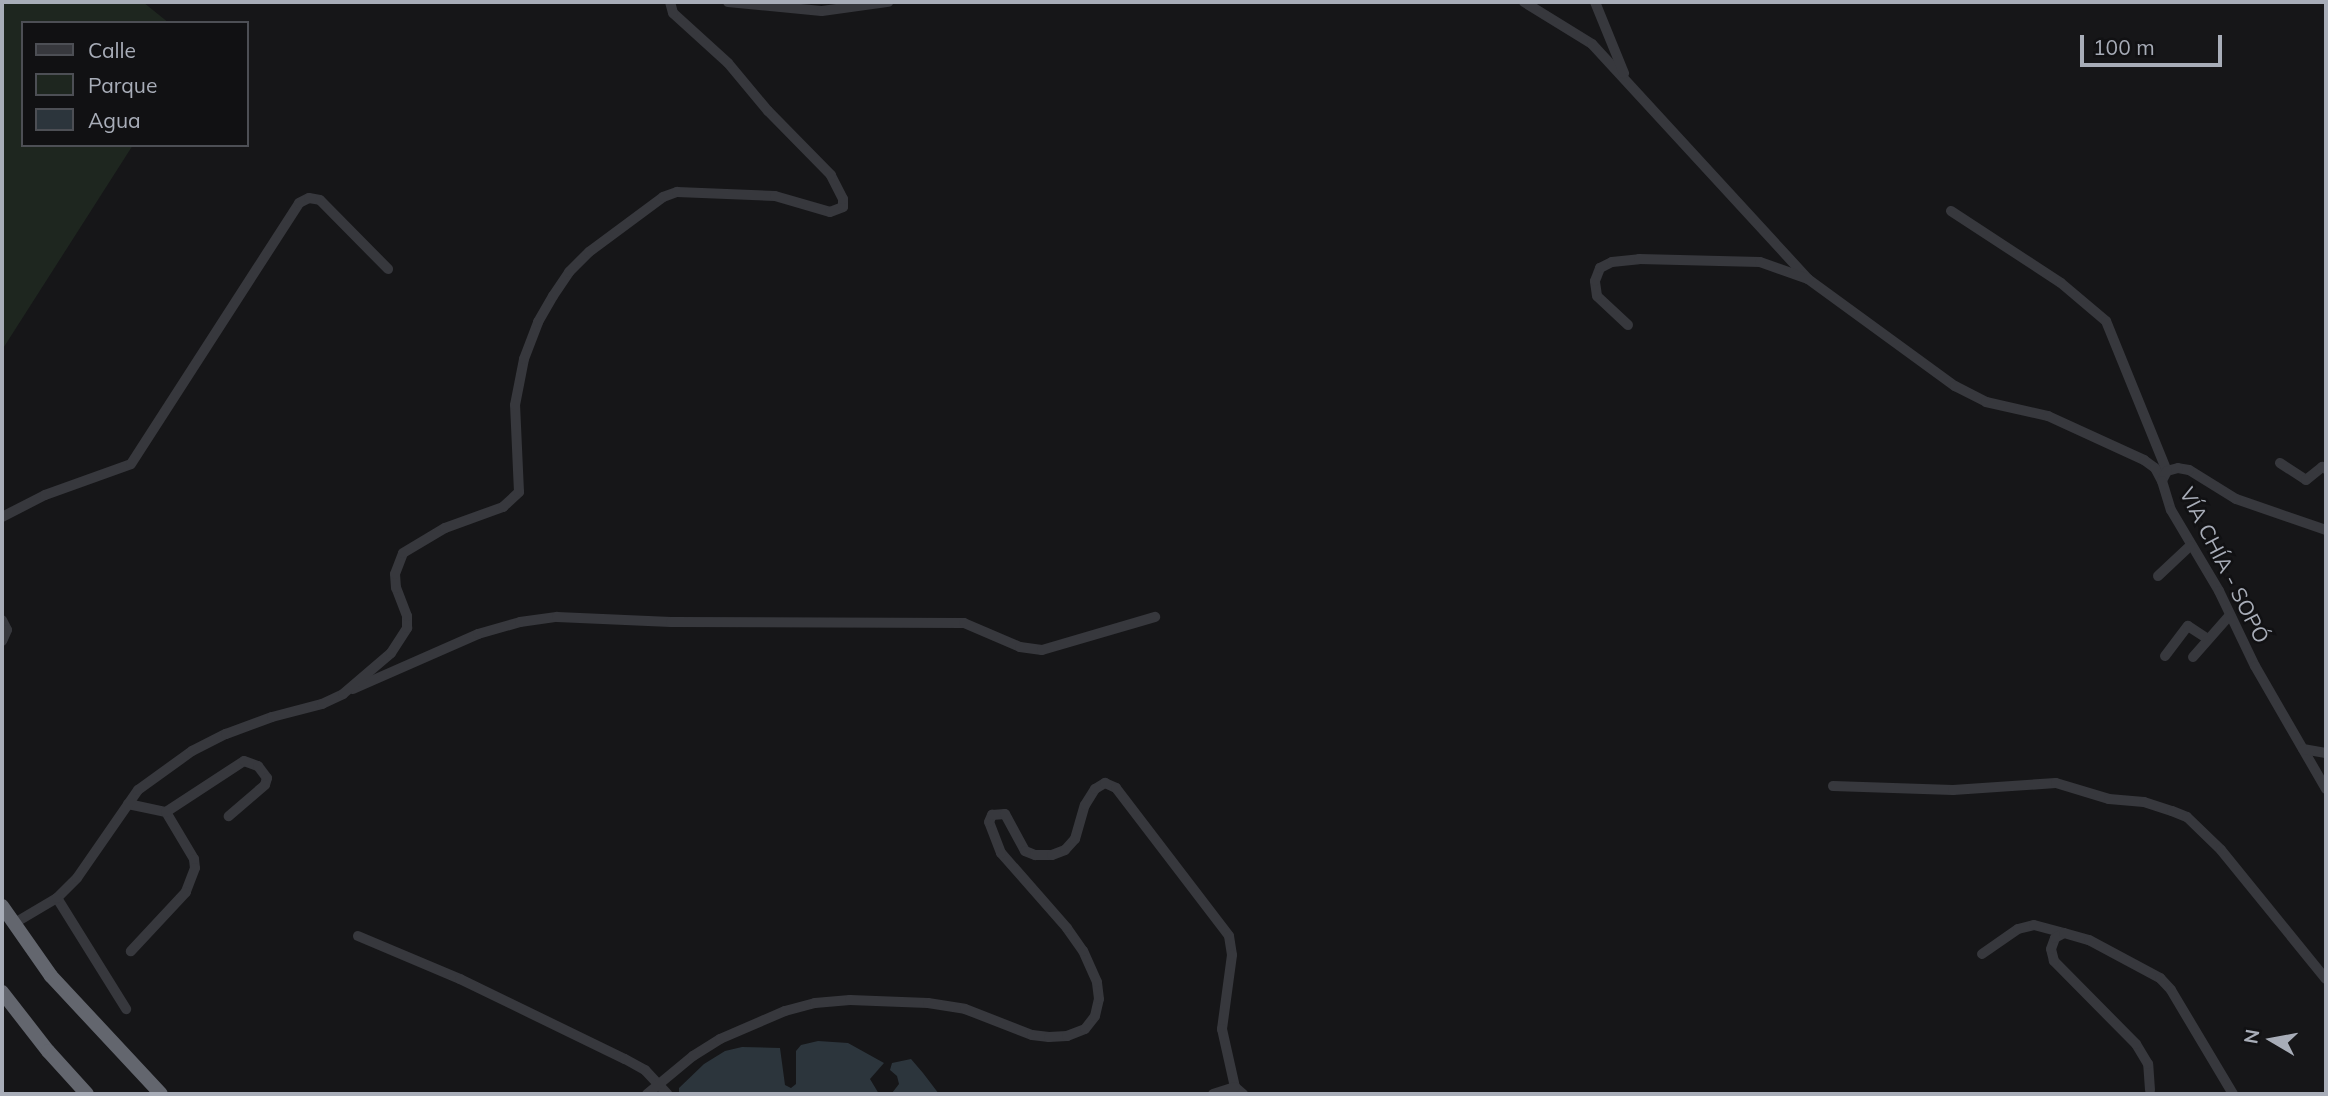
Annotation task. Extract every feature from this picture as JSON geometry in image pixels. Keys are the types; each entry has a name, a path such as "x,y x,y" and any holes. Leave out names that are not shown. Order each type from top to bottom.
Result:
{"highway":[{"path":"2,906 65,992 161,1094"},
{"path":"2,992 48,1051 87,1094"}],"street":[{"path":"343,694 391,653 407,628 407,616 396,588 395,574 403,553 445,528 503,506 519,492 515,405 521,370 538,322 569,272 633,218 663,197 677,192 775,196 830,212 838,212 843,207 838,187 831,176 768,111 727,63 673,13 670,2"},
{"path":"728,2 822,11 888,2"},
{"path":"1524,2 1592,44 1808,279 1955,386 1986,402 2048,416 2132,454 2164,476"},
{"path":"1595,2 1627,80"},
{"path":"2,517 45,495 131,464 299,203 309,198 320,200 388,269"},
{"path":"1951,211 2061,283 2106,321 2164,476"},
{"path":"1628,325 1608,310 1597,296 1595,281 1600,268 1612,262 1639,259 1760,262 1808,279"},
{"path":"2280,463 2306,480 2322,467 2326,468"},
{"name":"VÍA CHÍA - SOPÓ","path":"2326,530 2236,499 2189,470 2178,468 2164,476 2171,510 2219,591 2229,616 2326,789"},
{"path":"2158,576 2190,546"},
{"path":"2193,657 2229,616"},
{"path":"13,924 57,898 77,878 138,790 192,751 272,717 322,704 478,634 520,622 557,617 670,622 964,623 1020,647 1042,650 1155,617"},
{"path":"2,620 7,630 2,641"},
{"path":"2165,656 2188,626 2208,639"},
{"path":"2303,749 2326,753"},
{"path":"128,804 166,812 244,761 258,766 267,778 265,785 229,816"},
{"path":"647,1094 693,1056 720,1039 775,1015 815,1003 850,1000 928,1003 965,1009 1032,1035 1049,1037 1067,1036 1084,1029 1095,1016 1100,999 1097,982 1088,962 1067,928 1001,853 989,822 992,815 1005,814 1025,851 1035,855 1052,855 1065,850 1075,839 1085,805 1095,789 1105,783 1116,788 1230,936 1232,954 1222,1029 1239,1091 1213,1094"},
{"path":"1833,786 1953,790 2056,783 2109,799 2144,802 2172,811 2187,817 2221,850 2326,979"},
{"path":"131,951 186,892 193,878 194,859 166,812"},
{"path":"57,898 127,1009"},
{"path":"1982,954 2018,929 2034,925 2064,933 2115,953 2160,978 2171,990 2233,1094"},
{"path":"2064,933 2054,938 2051,949 2054,961 2136,1044 2148,1064 2150,1090"},
{"path":"358,936 460,979 625,1059 661,1084 667,1094"}],"green space":[{"path":"2,2 143,2 167,21 21,21 21,147 132,147 2,350"}],"water":[{"path":"818,1041 848,1043 884,1063 870,1079 879,1094 679,1094 679,1088 704,1064 725,1051 742,1047 780,1048 785,1085 791,1088 796,1084 796,1051 801,1045"},
{"path":"911,1059 939,1094 885,1094 892,1093 899,1084 897,1076 890,1070 892,1063"}]}
